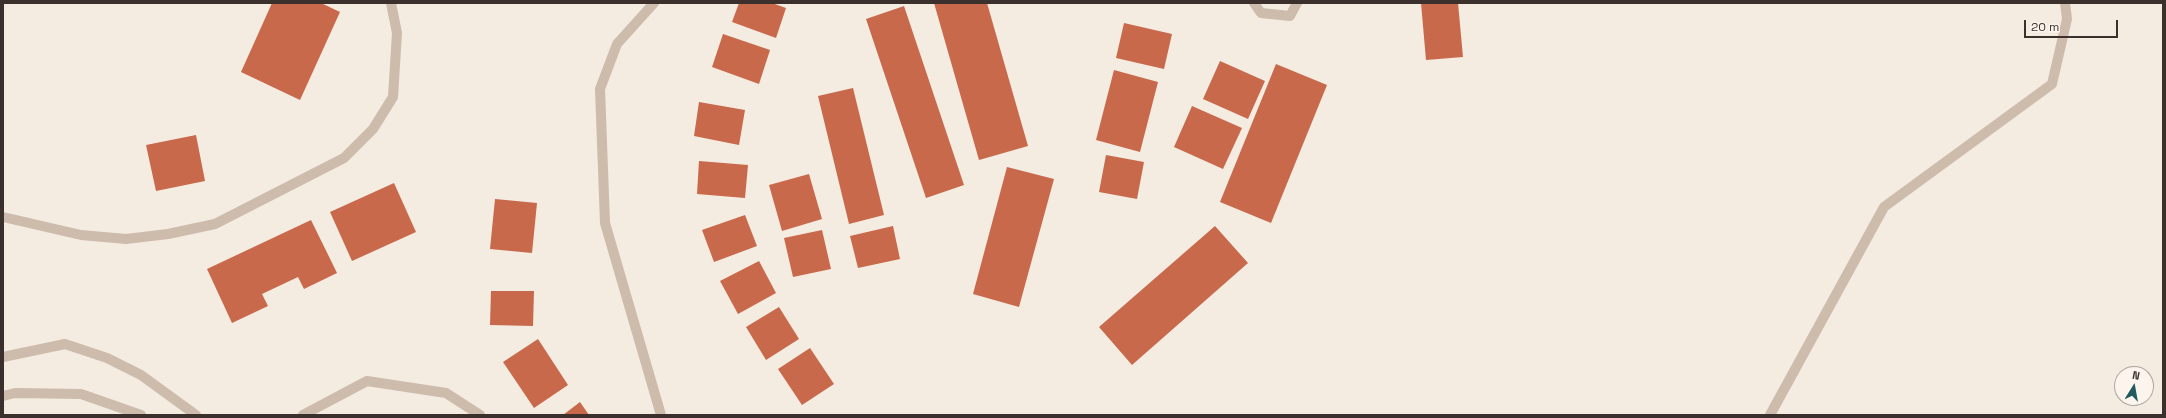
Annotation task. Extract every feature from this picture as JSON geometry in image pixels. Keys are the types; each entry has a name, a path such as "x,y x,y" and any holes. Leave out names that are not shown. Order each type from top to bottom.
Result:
{"street":[{"path":"3,217 81,235 126,239 168,234 216,224 344,158 373,129 393,96 397,33 391,3"},
{"path":"654,3 617,44 600,89 605,223 661,415"},
{"path":"1254,3 1261,13 1290,16 1297,3"},
{"path":"1770,415 1884,207 2052,84 2067,19 2065,3"},
{"path":"3,357 65,344 107,358 141,375 196,415"},
{"path":"303,415 367,381 446,393 480,415"},
{"path":"3,396 15,393 82,394 141,415"}],"building":[{"path":"272,3 321,3 340,12 300,100 241,72"},
{"path":"739,3 772,3 786,8 776,38 732,22"},
{"path":"934,3 987,3 1028,146 979,160"},
{"path":"1421,3 1458,3 1463,57 1426,60"},
{"path":"904,6 964,185 926,198 866,19"},
{"path":"1124,23 1172,34 1164,69 1116,58"},
{"path":"723,34 770,50 759,84 712,67"},
{"path":"1220,61 1265,81 1248,119 1203,99"},
{"path":"1276,64 1327,85 1271,223 1220,202"},
{"path":"1114,70 1158,82 1140,152 1096,140"},
{"path":"853,88 884,215 849,224 818,96"},
{"path":"699,102 745,110 739,145 694,136"},
{"path":"1192,106 1242,128 1223,169 1174,147"},
{"path":"196,135 205,181 156,191 146,145"},
{"path":"1106,155 1144,162 1137,199 1099,192"},
{"path":"699,161 748,165 745,198 697,194"},
{"path":"1007,167 1054,179 1019,307 973,294"},
{"path":"809,174 822,219 782,231 769,185"},
{"path":"394,183 416,232 352,261 330,212"},
{"path":"495,199 537,203 532,253 490,249"},
{"path":"745,215 757,246 714,262 702,230"},
{"path":"311,220 337,273 304,289 298,277 262,294 268,306 232,323 207,269"},
{"path":"893,226 900,259 858,268 850,236"},
{"path":"1215,226 1248,263 1132,365 1099,327"},
{"path":"822,230 831,269 793,277 784,238"},
{"path":"759,261 776,293 738,314 720,281"},
{"path":"491,291 534,291 533,326 490,325"},
{"path":"779,307 799,339 766,360 746,327"},
{"path":"538,339 568,385 534,408 503,362"},
{"path":"810,348 834,384 802,405 778,369"},
{"path":"580,402 589,415 563,415"}]}
